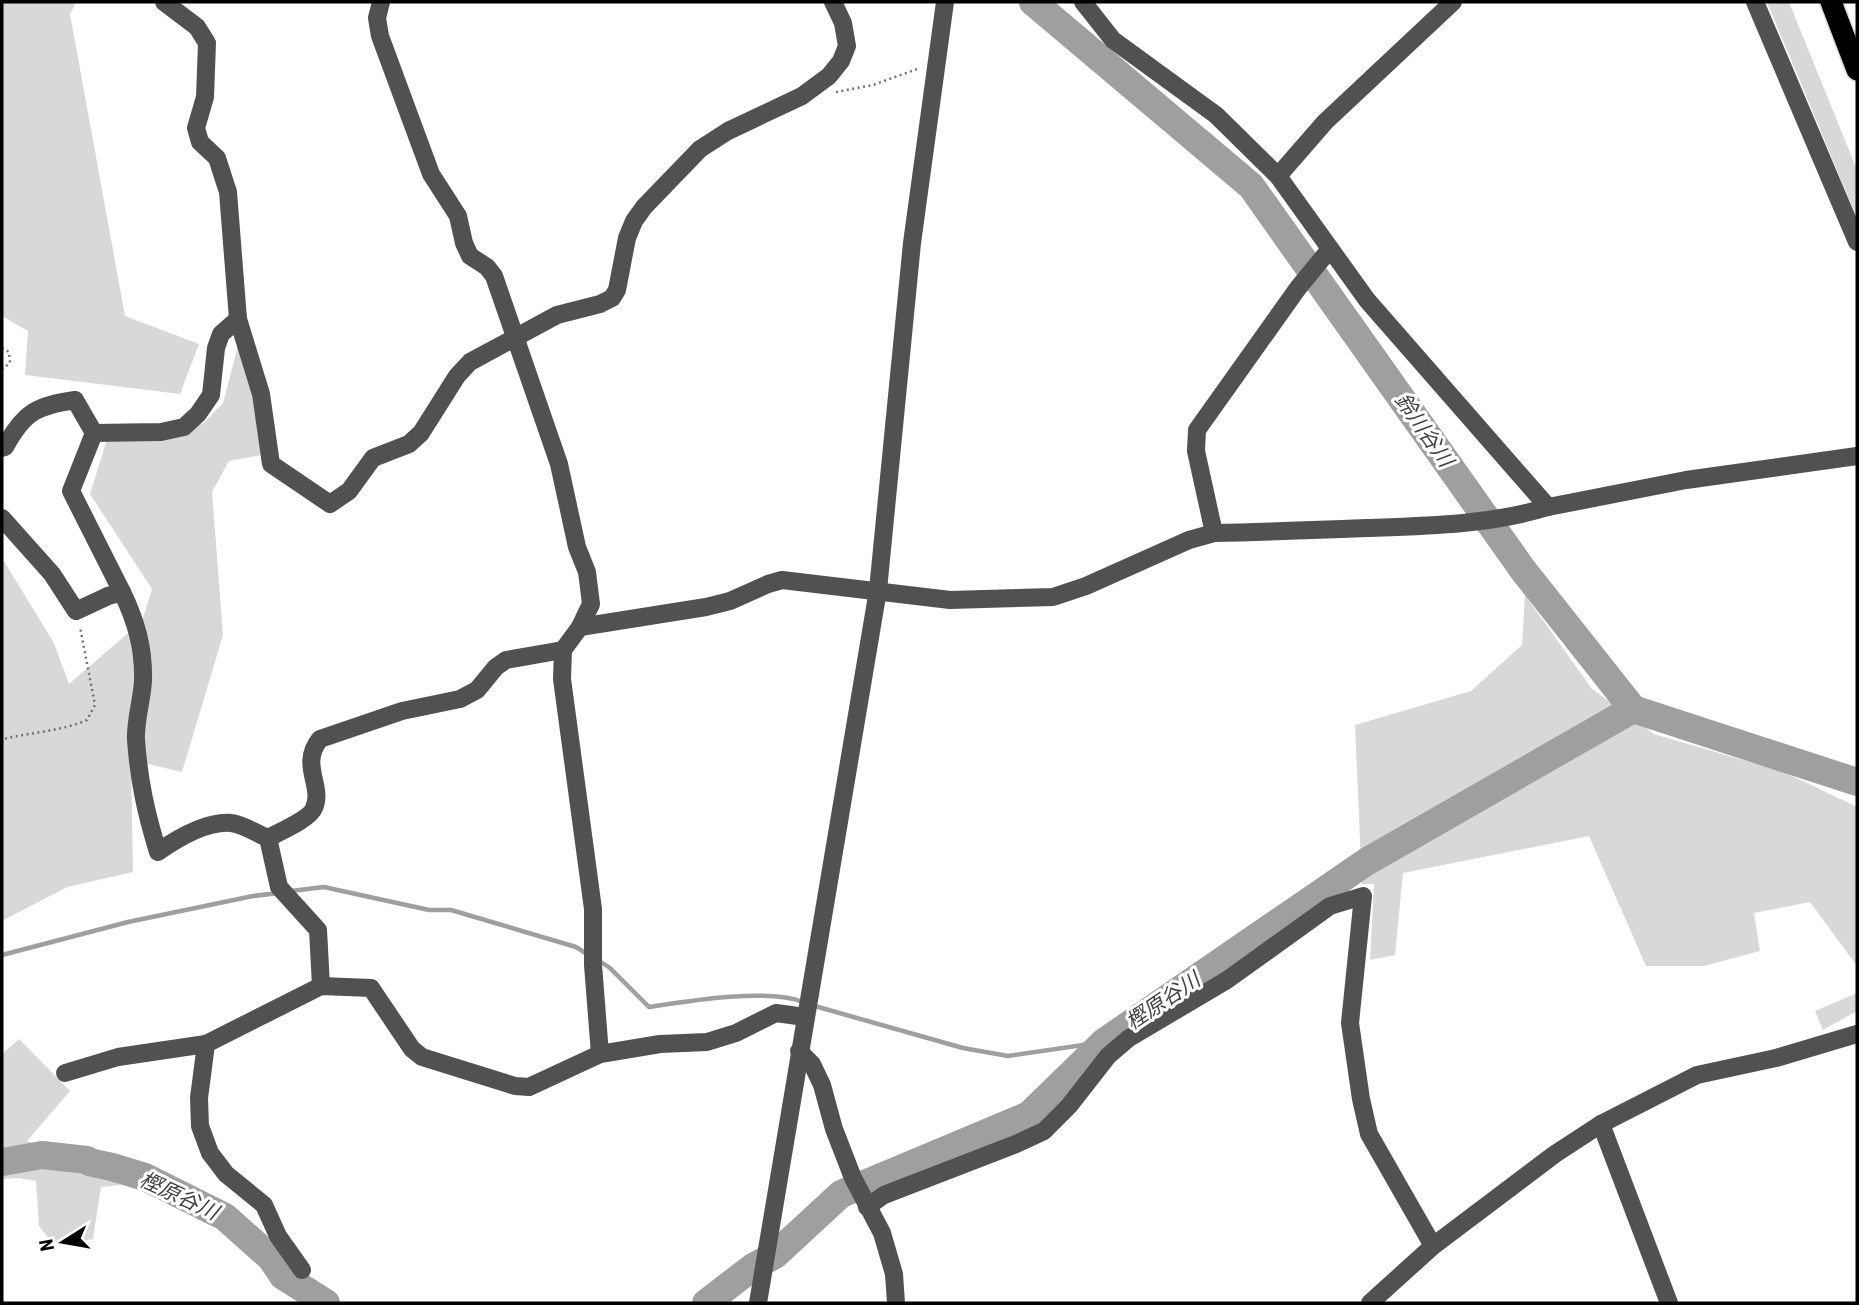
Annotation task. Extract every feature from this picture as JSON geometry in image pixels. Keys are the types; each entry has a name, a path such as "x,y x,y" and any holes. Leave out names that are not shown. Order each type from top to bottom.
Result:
{"highway":[{"path":"1831,2 1857,70"}],"street":[{"path":"164,2 197,27 207,43 205,97 196,128 200,142 217,158 228,192 237,319 261,394 271,464 330,504 349,491 373,458 409,444 421,433 457,376 470,362 557,315 600,304 612,298 617,290 627,238 634,221 690,159 700,149 728,131 802,96 829,76 841,61 847,46 843,23 833,2"},
{"path":"381,2 377,18 380,36 431,174 458,216 470,256 487,267 494,276 517,338 559,464 577,547 587,572 591,604 580,627 563,650 562,679 593,909 593,958 600,1054"},
{"path":"758,1303 878,590 912,243 945,2"},
{"path":"1083,2 1113,40 1216,115 1278,176 1325,254 1548,507"},
{"path":"1278,176 1325,122 1452,2"},
{"path":"1755,2 1857,242"},
{"path":"1214,533 1196,451 1197,430 1325,254"},
{"path":"94,433 161,432 184,427 198,414 211,395 220,334 237,319"},
{"path":"2,448 18,424 45,405 75,400 94,433"},
{"path":"94,433 71,491 132,613 142,646 143,681 136,737 143,802 158,852 180,836 201,828 232,823 268,838"},
{"path":"580,627 706,607 730,601 782,580 950,600 1053,597 1086,586 1189,540 1214,533 1425,526 1480,521 1526,514 1548,507 1686,480 1857,456"},
{"path":"2,518 52,574 76,611 122,592"},
{"path":"268,838 308,816 314,809 316,799 312,749 320,740 402,711 460,699 477,690 496,667 506,660 563,650"},
{"path":"268,838 283,891 318,930 321,986"},
{"path":"865,1204 1044,1131 1069,1106 1108,1056 1129,1038 1227,980 1330,906 1363,896 1350,1023 1361,1099 1369,1134 1433,1246"},
{"path":"65,1073 118,1057 206,1044 321,986 371,988 412,1049 422,1057 515,1086 529,1087 600,1054 660,1044 707,1042 736,1033 776,1013 806,1008"},
{"path":"1370,1303 1433,1246 1556,1154 1601,1124 1697,1075 1776,1058 1857,1034"},
{"path":"206,1044 199,1098 200,1126 210,1153 226,1174 264,1205 278,1236 302,1270"},
{"path":"799,1051 812,1064 822,1085 834,1129 853,1178 882,1233 894,1273 896,1303"},
{"path":"1601,1124 1669,1303"}],"path":[{"path":"830,93 873,85 936,62"},
{"path":"2,348 9,352 10,363 2,369"},
{"path":"2,743 4,739 75,726 88,720 95,705 76,611"}],"shaded area":[{"path":"2,2 76,2 70,14 125,316 199,344 180,394 25,375 28,331 2,316"},
{"path":"1767,2 1789,2 1857,170 1857,218"},
{"path":"239,342 248,371 262,455 229,461 212,492 223,635 182,772 131,760 133,872 67,887 2,921 2,558 54,643 69,684 142,621 152,589 90,494 107,439 176,436 204,423 223,403"},
{"path":"1525,595 1592,689 1654,734 1784,772 1857,807 1857,966 1810,902 1754,913 1760,951 1704,966 1646,966 1589,836 1403,873 1395,955 1370,960 1374,884 1362,884 1355,725 1471,691 1522,645"},
{"path":"1857,993 1857,1011 1823,1030 1815,1011"},
{"path":"19,1039 70,1091 27,1141 121,1185 101,1187 93,1239 54,1245 39,1226 36,1181 2,1179 2,1054"}],"waterway":[{"name":"鈴川谷川","path":"1033,2 1251,186 1523,570 1633,709 1857,782"},
{"name":"樫原谷川","path":"706,1303 753,1267 775,1255 841,1194 1029,1115 1104,1042 1366,862 1633,709"},
{"path":"291,891 324,887 429,910 451,910 576,947 587,954"},
{"path":"2,955 128,922 279,893"},
{"path":"598,960 610,968 649,1007 749,996 788,998 803,1002"},
{"path":"811,1005 963,1048 1008,1056 1104,1042"},
{"name":"樫原谷川","path":"2,1162 42,1155 87,1160 145,1177 225,1217 271,1258 283,1276 326,1303"}]}
